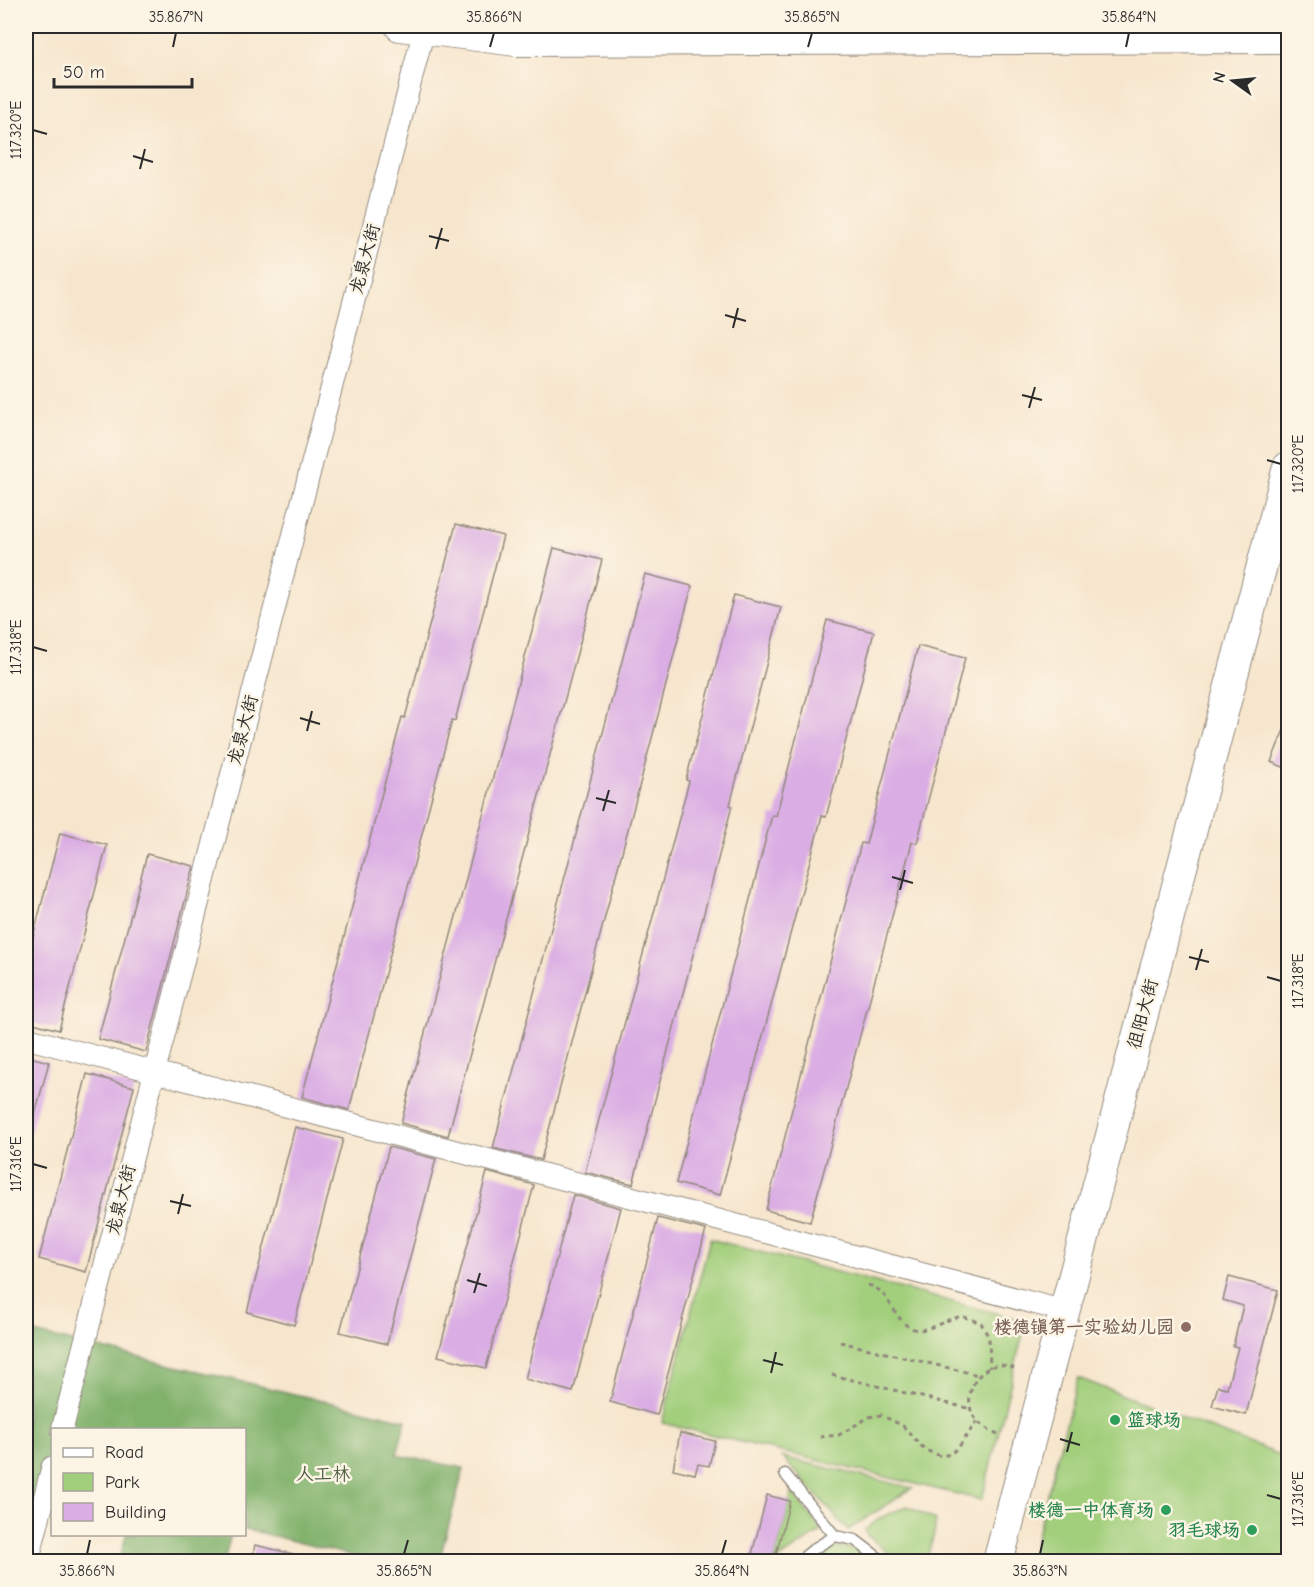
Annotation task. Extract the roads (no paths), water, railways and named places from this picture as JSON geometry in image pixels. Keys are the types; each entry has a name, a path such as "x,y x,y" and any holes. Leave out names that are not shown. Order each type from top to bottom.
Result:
{"street":[{"path":"412,28 516,41 1288,38"},
{"name":"龙泉大街","path":"63,1428 154,1073 412,28"},
{"name":"徂阳大街","path":"998,1562 1288,467"},
{"path":"26,1038 1064,1311"},
{"path":"28,1562 51,1471"}],"lane":[{"path":"785,1474 835,1536 855,1540 884,1562"},
{"path":"798,1562 835,1536"}],"place":[{"name":"楼德镇第一实验幼儿园","path":"1186,1327"},
{"name":"篮球场","path":"1115,1420"},
{"name":"楼德一中体育场","path":"1166,1510"},
{"name":"羽毛球场","path":"1252,1530"}],"park label":[{"name":"人工林","path":"323,1474"}]}
